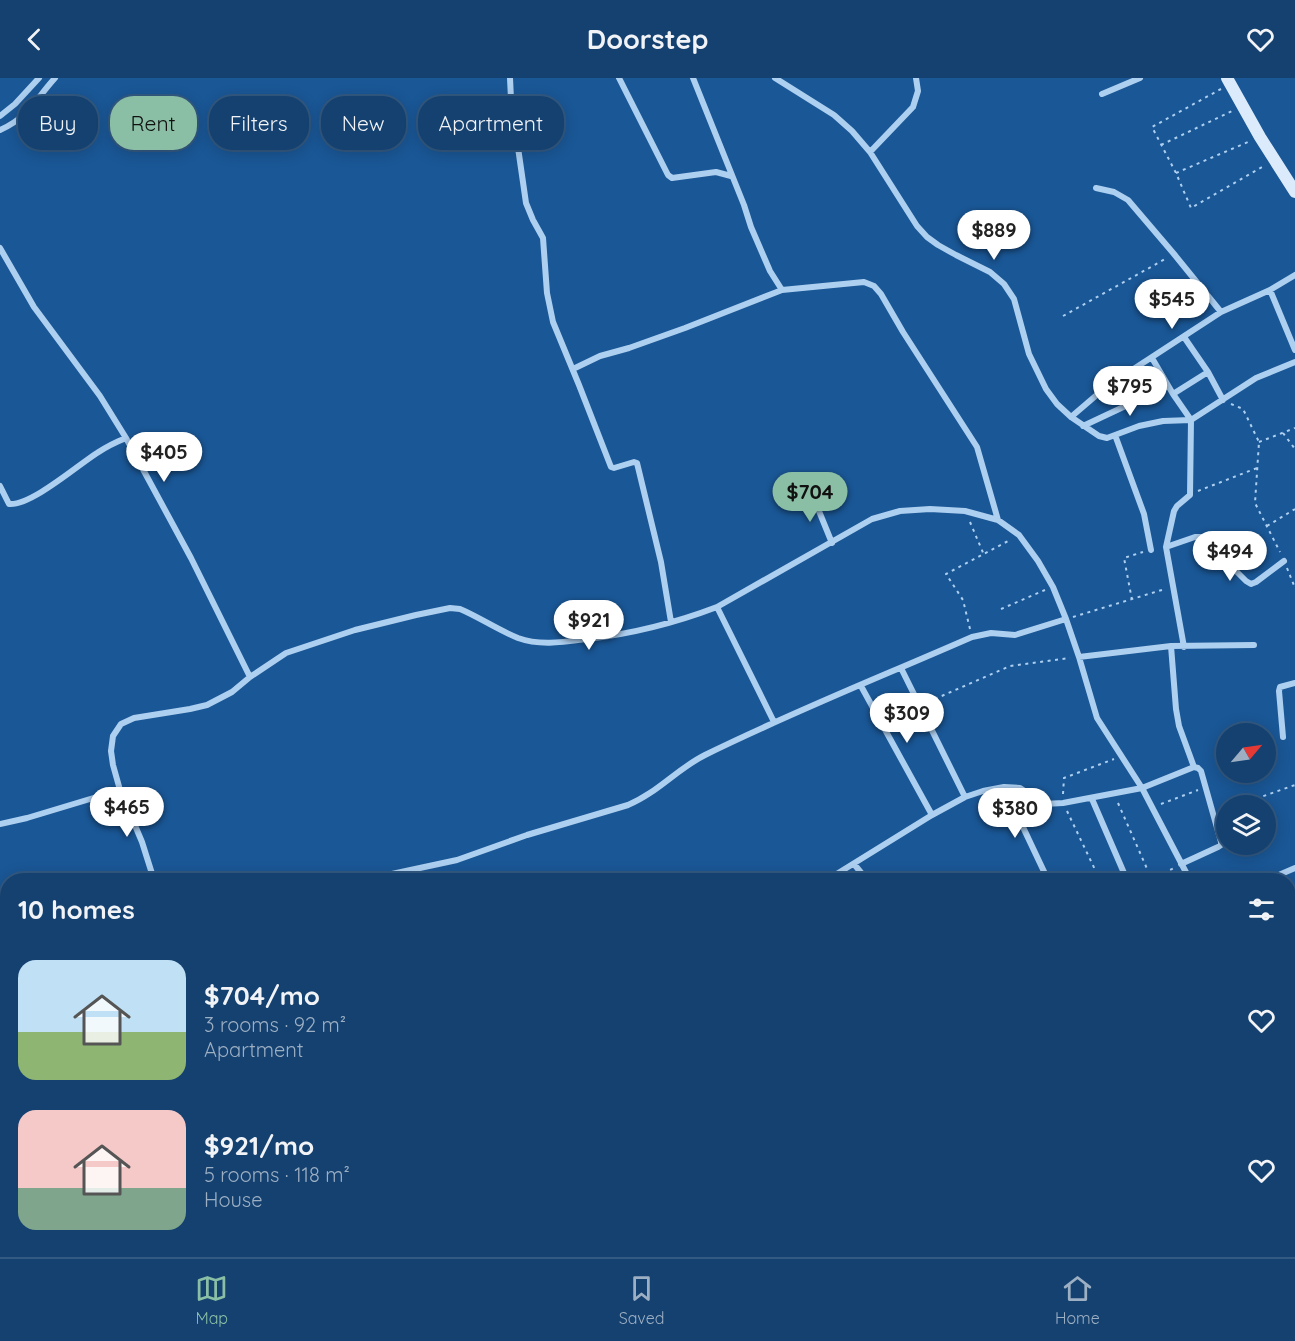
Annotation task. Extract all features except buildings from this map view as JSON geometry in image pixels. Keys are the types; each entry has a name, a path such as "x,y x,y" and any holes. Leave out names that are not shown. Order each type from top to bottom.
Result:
{"street":[{"path":"0,116 15,104 39,78"},
{"path":"0,130 20,120 55,78"},
{"path":"510,78 526,203 543,238 549,304 557,333 611,467 637,463 661,562 671,622"},
{"path":"619,78 668,175 672,178 716,172 731,176"},
{"path":"693,78 770,271 782,290"},
{"path":"775,78 834,115 852,131 870,152 917,226 927,237 990,272 1004,284 1014,299 1029,354 1046,389 1071,417 1099,436 1107,438 1138,426 1163,421 1191,420 1256,378 1295,362"},
{"path":"870,152 913,107 918,92 916,78"},
{"path":"1102,94 1140,78"},
{"path":"1228,81 1274,160 1291,176 1295,192"},
{"path":"1096,188 1114,192 1128,200 1221,312"},
{"path":"0,249 34,307 100,396 126,438 191,558 250,677"},
{"path":"1071,417 1106,387 1221,312 1270,290 1295,275"},
{"path":"573,369 600,356 685,328 782,290 864,282 874,286 881,294 977,447 998,520"},
{"path":"1270,290 1295,350"},
{"path":"1184,337 1208,372 1223,400"},
{"path":"1152,358 1191,420 1190,495 1174,511 1166,546 1184,647"},
{"path":"1173,394 1208,372"},
{"path":"1083,426 1168,386"},
{"path":"1115,435 1144,514 1151,550"},
{"path":"0,486 9,504 22,502 48,487 96,453 126,438"},
{"path":"812,494 832,543"},
{"path":"152,873 120,790 113,765 111,751 113,736 121,724 134,718 190,710 207,705 232,692 286,653 355,630 450,608 468,612 519,638 543,643 617,636 671,622 717,607 872,519 900,511 930,509 965,511 998,520 1019,536 1038,561 1053,587 1066,619 1097,718 1142,789 1186,873"},
{"path":"1166,546 1200,537 1251,584 1284,561"},
{"path":"717,607 774,722"},
{"path":"397,873 457,860 527,835 628,805 642,799 676,773 702,757 774,722 972,637 991,633 1015,635 1066,619"},
{"path":"1079,657 1172,646 1254,645"},
{"path":"1172,646 1179,726 1194,767 1201,771 1221,845 1181,864"},
{"path":"901,668 965,796"},
{"path":"1283,737 1279,691 1280,687 1295,683"},
{"path":"861,686 932,815"},
{"path":"839,873 965,796 1004,787 1020,788 1044,804 1063,803 1142,789 1194,767"},
{"path":"1004,787 1045,873"},
{"path":"0,824 120,790"},
{"path":"1092,799 1124,873"},
{"path":"854,864 861,873"}],"path":[{"path":"1228,81 1152,127 1191,208 1274,160"},
{"path":"1161,145 1242,105"},
{"path":"1176,173 1260,137"},
{"path":"1063,316 1174,254"},
{"path":"1223,400 1243,409 1259,442 1255,503 1267,526 1295,509"},
{"path":"1259,442 1295,428"},
{"path":"1283,433 1295,449"},
{"path":"1190,495 1257,468"},
{"path":"965,511 984,555"},
{"path":"972,637 963,600 946,574 1019,536"},
{"path":"1132,600 1124,558 1151,550"},
{"path":"1295,575 1291,578 1295,588"},
{"path":"1066,619 1174,586"},
{"path":"1001,609 1053,587"},
{"path":"920,706 1010,666 1079,657"},
{"path":"1097,873 1063,803 1064,778 1122,756"},
{"path":"1266,795 1295,785"},
{"path":"1152,807 1205,788"},
{"path":"1114,795 1148,873"},
{"path":"1164,873 1181,864"}]}
